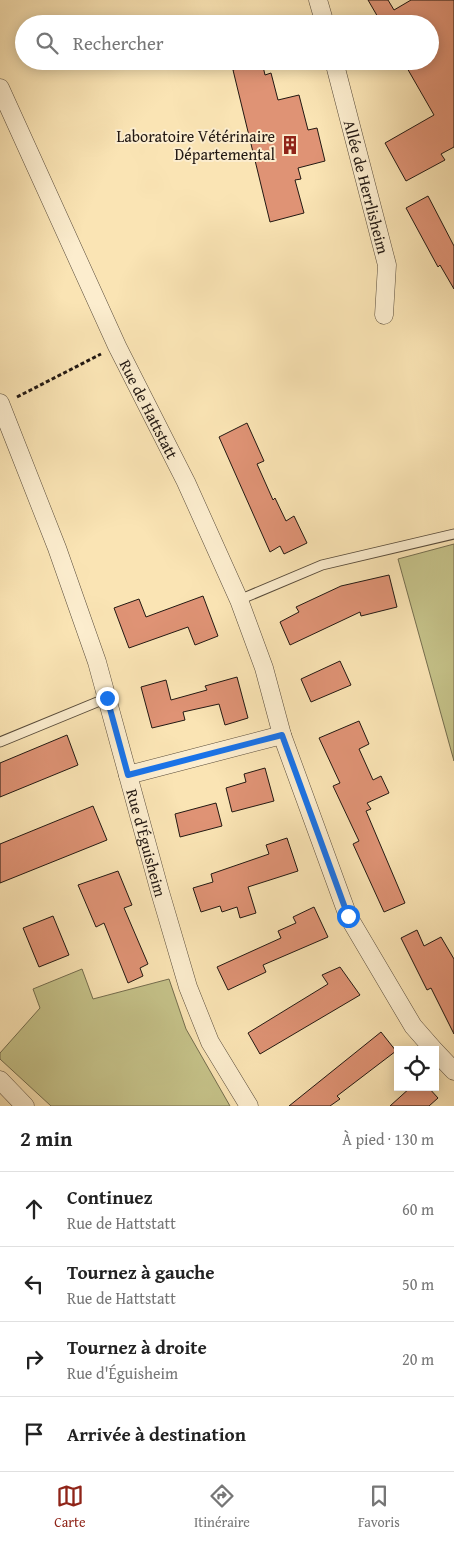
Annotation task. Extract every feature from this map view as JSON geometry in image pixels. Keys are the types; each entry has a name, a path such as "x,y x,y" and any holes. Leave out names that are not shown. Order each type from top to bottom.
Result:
{"street":[{"path":"318,0 322,15"},
{"name":"Allée de Herrlisheim","path":"336,70 387,265 384,315"},
{"name":"Rue de Hattstatt","path":"0,88 117,346 186,482 239,600 264,668 282,735 348,916 413,1026 431,1046"},
{"name":"Rue d'Éguisheim","path":"0,404 58,548 97,662 188,987 210,1042 249,1106"},
{"path":"128,775 282,735"},
{"name":"Rue de Hattstatt","path":"439,1054 454,1071"},
{"path":"0,1080 25,1106"}],"lane":[{"path":"239,600 322,565 454,534"},
{"path":"0,742 107,698"}],"path":[{"path":"0,404 117,346"}],"shaded area":[{"path":"454,544 454,761 398,559"},
{"path":"82,969 93,999 169,979 186,1029 230,1106 51,1106 0,1059 0,1053 40,1008 33,989"}],"building":[{"path":"368,0 388,0 394,10 411,0 454,0 454,147 441,154 445,160 406,181 385,143 434,115 408,70 439,70 439,15 377,15"},
{"name":"Laboratoire Vétérinaire Départemental","path":"233,70 264,70 265,75 271,73 278,100 299,95 308,130 317,128 325,161 298,168 301,179 295,180 304,213 270,222"},
{"path":"428,196 454,246 454,289 440,265 438,267 406,208"},
{"path":"247,423 264,461 257,464 273,500 275,498 286,521 294,516 307,543 284,554 280,546 270,552 219,437"},
{"path":"389,575 397,607 361,616 360,612 290,645 280,622 299,612 296,607 341,586"},
{"path":"203,596 218,636 195,645 188,627 129,648 114,608 139,599 146,617"},
{"path":"340,661 351,685 311,702 301,679"},
{"path":"237,677 248,718 225,725 219,704 183,712 185,720 152,728 141,687 166,680 171,700 207,690 205,686"},
{"path":"359,721 369,744 359,749 373,780 381,776 389,793 367,803 371,809 366,811 405,903 384,912 353,844 359,841 333,786 340,783 319,738"},
{"path":"67,735 78,765 0,797 0,763"},
{"path":"265,768 274,801 232,812 226,788 246,782 244,774"},
{"path":"216,803 222,826 180,837 175,814"},
{"path":"93,806 107,840 0,883 0,844"},
{"path":"287,838 298,871 248,887 256,913 240,918 237,907 222,912 220,906 201,912 193,888 213,882 211,874 269,854 266,845"},
{"path":"118,871 132,905 124,908 148,964 140,968 143,976 128,983 104,923 96,927 78,885"},
{"path":"314,907 328,937 263,965 266,972 228,990 217,967 281,938 278,931 296,923 293,917"},
{"path":"53,916 69,955 39,967 23,928"},
{"path":"417,930 424,946 441,937 454,959 454,1034 431,988 427,990 401,938"},
{"path":"340,967 360,995 260,1054 248,1033 328,984 322,975"},
{"path":"381,1032 394,1048 394,1053 337,1096 340,1099 330,1106 289,1106"},
{"path":"407,1091 432,1091 438,1098 429,1106 390,1106"}],"place":[{"name":"Laboratoire Vétérinaire Départemental","path":"290,145"}],"route":[{"path":"107,698 128,775 282,735 348,916"}]}
